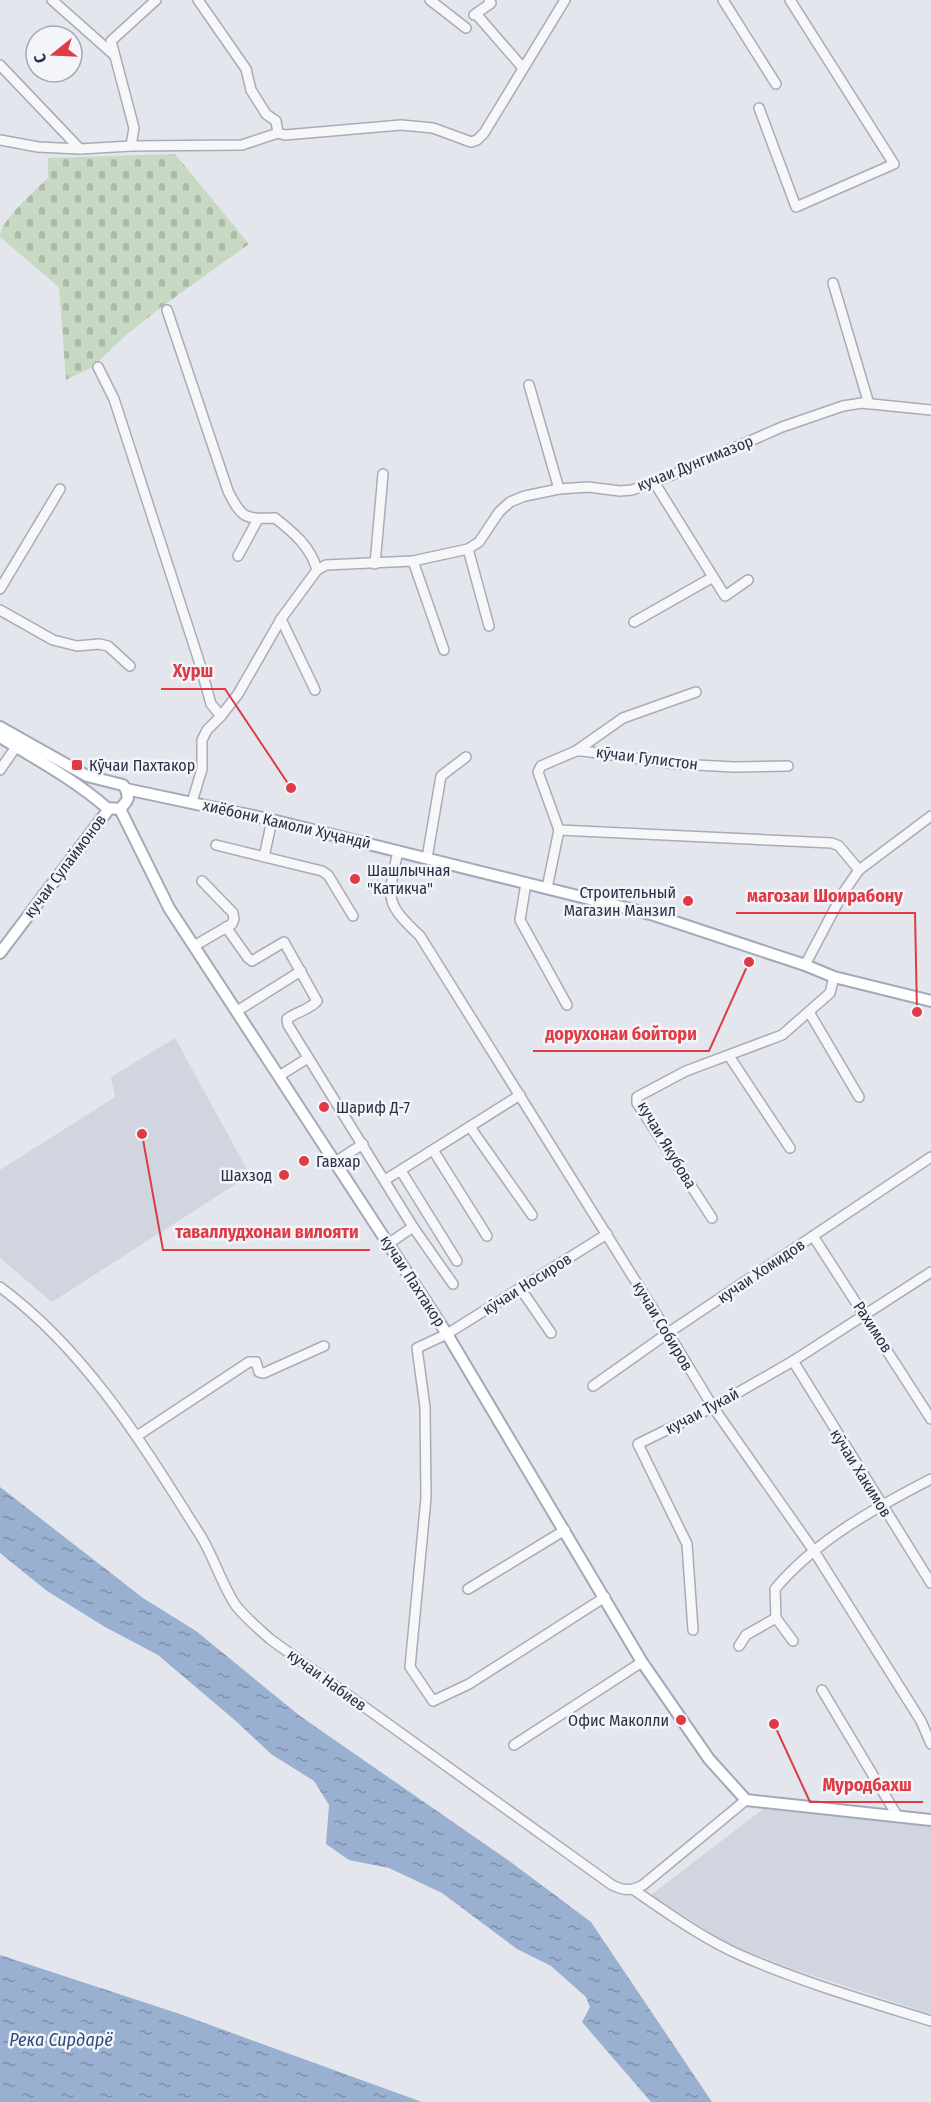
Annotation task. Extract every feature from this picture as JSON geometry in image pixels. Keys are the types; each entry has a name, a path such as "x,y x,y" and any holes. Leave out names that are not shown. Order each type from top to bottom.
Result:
{"main road":[{"path":"0,727 19,743 113,806 128,807 152,793"},
{"path":"0,737 19,743 87,776 119,783 126,789 128,798 113,806"},
{"path":"113,806 100,793 102,788 114,782"},
{"name":"хиёбони Камоли Хуҷандӣ","path":"126,789 272,820 654,915 805,965 834,977 931,1001"},
{"name":"кучаи Пахтакор","path":"113,806 194,946 447,1334 642,1662 709,1759 746,1800"},
{"name":"кучаи Сулаймонов","path":"0,953 113,806"},
{"path":"746,1800 931,1821"}],"street":[{"path":"52,0 114,55"},
{"path":"131,146 134,128 111,40 156,0"},
{"path":"198,0 246,69 251,90 266,114 276,121 278,133"},
{"path":"430,0 466,28"},
{"path":"489,0 491,3 474,15 477,15 523,68"},
{"path":"0,140 38,147 81,149 242,145 278,133 285,135 401,125 433,128 460,140 471,142 484,133 565,0"},
{"path":"723,0 776,84"},
{"path":"759,108 796,207 894,164 790,0"},
{"path":"0,65 81,149"},
{"path":"833,283 869,404"},
{"path":"167,310 228,491 237,509 251,519 275,518 298,536 314,558 317,570"},
{"path":"98,367 114,399 211,704 221,716"},
{"path":"528,385 559,489"},
{"name":"кучаи Дунгимазор","path":"468,549 479,542 499,512 510,502 525,496 559,489 588,487 620,491 632,490 782,427 843,406 869,404 931,410"},
{"path":"375,564 383,474"},
{"path":"654,482 725,596 748,580"},
{"path":"0,589 60,489"},
{"path":"238,556 258,519"},
{"path":"192,802 202,769 202,740 207,730 238,694 281,619 317,570 326,565 413,561 468,549 489,626"},
{"path":"413,561 444,650"},
{"path":"634,622 713,577"},
{"path":"0,610 53,640 77,646 99,644 108,646 130,666"},
{"path":"281,619 315,690"},
{"path":"576,751 623,718 696,692"},
{"path":"0,770 19,743"},
{"name":"кӯчаи Гулистон","path":"559,830 538,772 542,766 576,751 677,764 734,767 788,766"},
{"path":"428,858 441,776 466,758"},
{"path":"805,965 843,893 859,870 931,816"},
{"path":"264,857 272,820"},
{"path":"547,888 559,830 832,843 839,846 859,870"},
{"path":"216,845 322,871 328,875 353,916"},
{"name":"кучаи Собиров","path":"398,851 390,890 392,904 400,917 420,936 712,1407 814,1551 921,1721 931,1744"},
{"path":"194,946 232,924 234,919 233,913 202,881"},
{"path":"526,883 520,920 567,1005"},
{"name":"кучаи Пахтакор","path":"226,927 252,961 285,942 317,1000 315,1004 296,1011 287,1019 288,1025 414,1227 453,1284"},
{"path":"237,1011 301,971"},
{"name":"кучаи Якубова","path":"712,1218 637,1102 637,1097 686,1071 782,1035 830,993 834,977"},
{"path":"809,1012 859,1097"},
{"path":"729,1056 790,1148"},
{"path":"279,1076 308,1058"},
{"path":"385,1180 520,1095"},
{"path":"470,1126 532,1215"},
{"path":"335,1162 363,1144"},
{"path":"433,1150 487,1236"},
{"name":"кучаи Хомидов","path":"593,1386 668,1333 931,1157"},
{"path":"401,1171 457,1261"},
{"path":"388,1244 414,1227"},
{"name":"кӯчаи Носиров","path":"605,1597 469,1684 433,1701 410,1667 426,1498 425,1407 417,1348 447,1334 606,1234"},
{"name":"Рахимов","path":"813,1236 931,1419"},
{"name":"кучаи Тукай","path":"693,1630 687,1544 638,1444 712,1407 793,1361 931,1272"},
{"name":"кучаи Набиев","path":"0,1287 50,1330 90,1374 137,1436 206,1545 236,1606 270,1639 612,1885 623,1890 634,1890 693,1930 739,1954 931,2021"},
{"path":"520,1288 551,1333"},
{"path":"137,1436 253,1360 259,1372 264,1373 324,1346"},
{"name":"кӯчаи Хакимов","path":"793,1361 931,1584"},
{"path":"793,1641 776,1617 775,1589 814,1551 881,1505 931,1479"},
{"path":"468,1590 565,1530"},
{"path":"739,1646 746,1635 776,1617"},
{"path":"514,1745 642,1662"},
{"path":"822,1690 898,1817"},
{"path":"634,1890 746,1800"}],"shaded area":[{"path":"175,1038 250,1175 52,1302 0,1258 0,1170 115,1097 111,1077"},
{"path":"763,1809 871,1820 931,1822 931,2014 793,1969 726,1943 651,1895"}],"green space":[{"path":"175,154 249,244 160,308 126,335 94,366 66,380 59,287 0,237 2,230 19,206 48,178 48,158"}],"water":[{"path":"0,1487 143,1598 196,1631 300,1716 512,1863 591,1922 712,2102 651,2102 582,2022 590,2007 586,1997 551,1966 517,1949 442,1893 389,1868 349,1860 326,1844 329,1805 314,1781 271,1754 158,1655 105,1627 47,1591 0,1553"},
{"name":"Река Сирдарё","path":"0,1955 180,2014 422,2102 0,2102"}],"place":[{"name":"Кӯчаи Пахтакор","path":"77,765"},
{"name":"Хурш","path":"291,788"},
{"name":"Шашлычная \"Катикча\"","path":"355,879"},
{"name":"Строительный Магазин Манзил","path":"688,901"},
{"name":"дорухонаи бойтори","path":"749,962"},
{"name":"магозаи Шоирабону","path":"917,1012"},
{"name":"Шариф Д-7","path":"324,1107"},
{"name":"таваллудхонаи вилояти","path":"142,1134"},
{"name":"Гавхар","path":"304,1161"},
{"name":"Шахзод","path":"284,1175"},
{"name":"Офис Маколли","path":"681,1720"},
{"name":"Муродбахш","path":"774,1724"}]}
